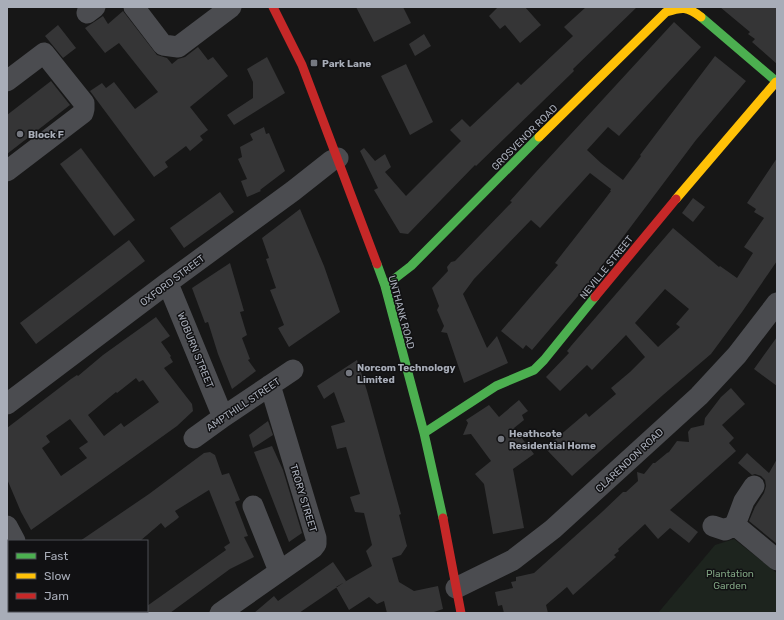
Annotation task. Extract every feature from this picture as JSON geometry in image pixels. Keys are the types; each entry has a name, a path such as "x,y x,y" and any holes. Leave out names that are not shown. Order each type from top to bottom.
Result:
{"street":[{"path":"134,7 163,44 178,48 231,7"},
{"name":"UNTHANK ROAD","path":"273,7 302,65 338,158 384,286 424,433 437,489 461,613"},
{"path":"681,7 692,10 777,82"},
{"name":"GROSVENOR ROAD","path":"384,286 411,266 666,12 681,7"},
{"path":"7,81 44,53 84,103 82,113 7,171"},
{"name":"NEVILLE STREET","path":"424,433 496,386 534,370 544,360 666,210 777,82"},
{"name":"OXFORD STREET","path":"7,404 331,161 338,158"},
{"name":"WOBURN STREET","path":"166,284 171,290 223,417"},
{"name":"CLARENDON ROAD","path":"456,588 513,560 553,530 699,396 737,355 777,303"},
{"name":"AMPTHILL STREET","path":"194,438 293,370"},
{"name":"TRORY STREET","path":"220,613 313,548 316,544 316,538 270,385"},
{"path":"713,526 725,530 735,525 744,501 754,486"},
{"path":"253,506 279,571"},
{"path":"735,525 777,560"},
{"path":"7,526 14,540"}],"green space":[{"name":"Plantation Garden","path":"734,539 777,573 777,613 658,613 715,545"}],"building":[{"path":"356,7 403,7 411,23 374,42"},
{"path":"498,7 525,7 541,25 520,43 505,25 500,29 489,16"},
{"path":"586,7 637,7 573,69 574,71 476,166 475,165 408,234 400,233 374,190 378,188 360,151 364,148 375,161 385,154 391,167 385,172 406,196 461,141 450,130 462,119 470,127 518,82 521,85 573,36 564,27"},
{"path":"720,7 777,7 777,64 752,42 755,39 748,34 750,32"},
{"path":"123,11 157,55 167,58 172,64 178,59 185,57 198,47 208,60 213,57 228,76 190,107 208,130 200,136 203,140 190,151 186,146 165,162 168,167 154,177 90,91 102,83 106,88 114,82 135,109 158,92 119,43 105,53 85,28 103,16 108,24"},
{"path":"674,22 701,47 619,136 608,127 587,150 601,163 623,180 641,156 640,155 715,56 746,81 696,140 584,289 532,350 526,345 523,349 501,331 558,265 555,263 602,203 611,189 590,173 540,228 531,220 474,279 463,294 487,348 497,336 508,363 464,383 447,333 441,332 444,326 437,310 439,306 432,288 448,271 447,267 451,262 455,261 512,202 510,201"},
{"path":"58,25 76,48 63,58 45,36"},
{"path":"424,34 431,46 415,56 409,44"},
{"path":"267,57 285,93 234,125 227,115 253,98 253,82 247,69"},
{"path":"406,64 433,122 410,135 381,76"},
{"name":"Block F","path":"51,81 70,105 7,154 7,115"},
{"path":"264,127 266,134 269,133 285,171 260,190 261,191 247,197 241,181 247,179 238,159 242,157 240,147 253,140 250,134"},
{"path":"81,148 135,220 114,236 60,164"},
{"path":"777,158 777,261 711,354 572,476 545,448 586,413 589,417 616,394 611,388 645,357 626,335 592,370 587,365 560,391 546,377 569,353 567,351 571,346 673,228 719,267 720,266 737,278 753,253 744,247 764,218 754,212 756,209 747,203","holes":["665,289 689,309 676,324 680,327 658,347 635,323"]},
{"path":"220,192 234,212 184,248 170,228"},
{"path":"693,198 705,207 693,222 682,213"},
{"path":"300,209 324,266 340,312 289,347 278,328 284,325 270,290 276,288 266,259 269,258 262,238"},
{"path":"129,240 145,261 36,344 20,323"},
{"path":"230,263 244,311 240,312 247,335 242,338 250,359 248,360 256,371 232,389 218,354 208,322 205,323 192,288"},
{"path":"156,317 170,336 161,342 171,356 170,357 173,362 164,368 192,404 193,411 177,426 31,530 21,512 7,479 7,428 71,379 77,375 78,376 103,355","holes":["136,378 139,382 143,380 159,402 124,427 121,423 104,436 88,415","70,419 88,442 79,448 87,458 61,476 42,448 50,442 46,436"]},
{"path":"777,337 777,386 754,369"},
{"path":"357,360 401,514 399,515 407,546 401,555 392,558 399,582 414,591 438,586 443,609 431,613 387,613 384,601 377,604 369,597 349,610 336,587 372,566 366,551 372,545 364,513 355,512 350,497 360,494 346,447 337,449 331,426 345,422 334,392 324,399 317,386"},
{"path":"731,388 745,404 722,425 734,438 729,443 736,451 670,510 698,532 689,543 670,528 658,539 645,524 618,549 619,551 614,555 616,557 573,595 567,587 546,605 548,613 504,613 502,605 498,606 495,592 513,588 511,582 516,581 516,577 534,573 623,492 626,492 638,481 637,472 644,474 653,463 669,452 677,441 689,442 688,432 691,428 704,425 705,418 721,397"},
{"name":"Heathcote Residential Home","path":"519,400 528,411 522,415 524,420 514,428 534,454 513,469 524,528 493,534 484,484 475,474 491,461 471,434 463,435 468,423 466,420 489,405 499,417"},
{"path":"268,421 273,435 253,448 249,435"},
{"path":"272,446 283,470 302,533 289,542 254,452"},
{"path":"210,452 215,455 222,475 229,473 240,500 235,502 248,536 244,537 254,557 230,569 170,613 136,613 148,612 148,605 226,550 224,547 230,543 209,490 175,511 179,517 165,528 161,523 141,540 81,540 149,494 204,453"},
{"path":"747,453 769,473 777,459 777,544 749,521 755,507 764,493 766,486 765,480 761,476 755,474 752,475 738,463"},
{"path":"333,562 346,581 299,613 254,613 274,596 278,601"}],"traffic: fast":[{"path":"701,17 777,82"},
{"path":"385,286 411,266 539,137"},
{"path":"377,264 385,286 424,433 443,518"},
{"path":"424,433 496,386 534,370 544,360 595,297"}],"traffic: slow":[{"path":"539,137 666,12 684,8 701,17"},
{"path":"676,199 776,82"}],"traffic: jam":[{"path":"273,7 302,65 377,264"},
{"path":"595,297 676,199"},
{"path":"443,518 461,613"}],"place":[{"name":"Park Lane","path":"314,63"},
{"name":"Block F","path":"20,134"},
{"name":"Norcom Technology Limited","path":"349,373"},
{"name":"Heathcote Residential Home","path":"501,439"}]}
